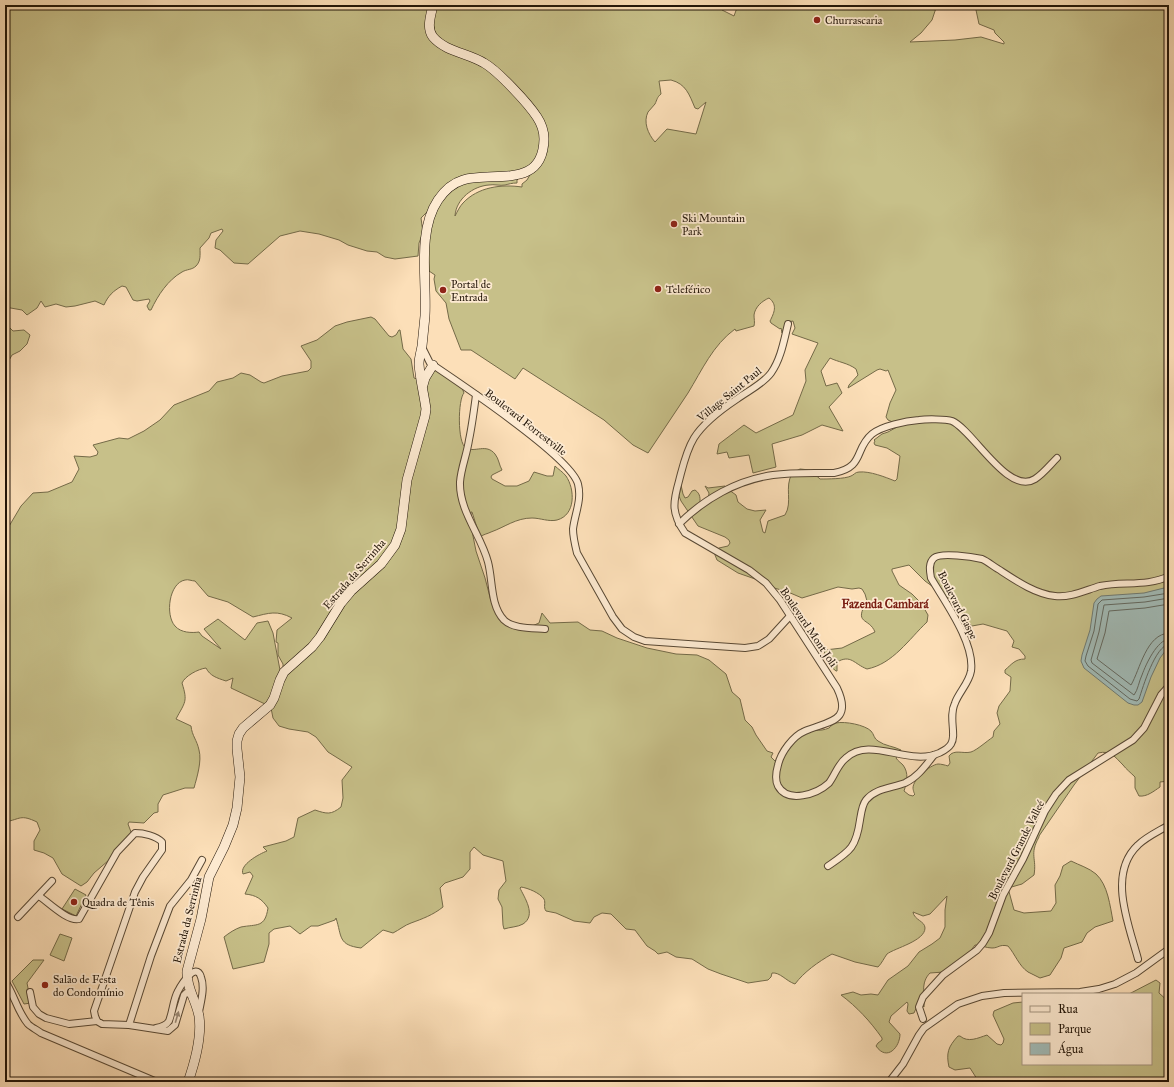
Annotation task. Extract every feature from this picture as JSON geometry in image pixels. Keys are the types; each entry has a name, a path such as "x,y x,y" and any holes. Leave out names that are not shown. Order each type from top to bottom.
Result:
{"street":[{"name":"Estrada da Serrinha","path":"188,1082 196,1055 199,1015 191,994 187,971 201,919 209,877 233,825 237,808 240,777 237,749 239,734 243,728 270,705 284,672 290,665 312,647 341,603 351,591 381,564 395,545 401,529 407,480 426,409 419,363 422,347 425,305 425,245 429,220 438,200 452,185 464,180 509,177 528,171 540,158 544,148 542,127 537,116 499,74 486,63 451,50 440,43 433,36 429,23 433,5"},
{"name":"Village Saint Paul","path":"679,524 674,513 674,502 687,452 695,437 718,413 757,386 771,373 777,362 788,324"},
{"path":"422,347 432,364"},
{"path":"419,363 432,364"},
{"path":"422,386 432,364"},
{"name":"Boulevard Forrestville","path":"432,364 476,395 552,453 571,472 578,482 580,493 573,528 574,542 577,553 613,617 622,629 634,637 645,641 745,648 758,646 769,639 790,616"},
{"path":"476,395 470,439 460,482 461,496 465,510 478,536 488,562 495,602 499,612 511,625 545,629"},
{"path":"679,524 691,512 708,499 753,479 773,475 834,474 843,472 851,467 856,461 866,441 873,433 883,428 919,420 950,420 959,425 994,462 1016,480 1026,482 1034,480 1057,458"},
{"name":"Boulevard Mont Joli","path":"679,524 684,532 749,570 766,583 780,600 837,688 842,698 840,715"},
{"name":"Boulevard Gaspe","path":"840,715 833,721 804,731 795,737 786,749 778,763 776,775 778,786 784,792 793,796 805,795 820,789 829,782 844,759 851,753 860,750 871,749 917,757 934,755 946,749 951,744 953,736 951,718 952,708 969,678 972,661 956,619 931,578 929,571 934,558 940,556 969,556 984,560 1023,584 1041,592 1056,596 1069,596 1101,586 1146,583 1161,580 1169,576"},
{"name":"Boulevard Grande Valleé","path":"923,1019 919,1007 922,997 943,975 977,950 989,933 1003,895 1045,811 1056,794 1069,780 1133,740 1144,728 1161,695 1169,686"},
{"path":"828,866 847,853 854,845 858,835 863,806 872,794 906,782 918,774 934,755"},
{"path":"1138,959 1124,909 1121,886 1122,873 1130,854 1138,844 1169,825"},
{"path":"39,896 68,917 77,920 117,852 135,833 158,838 162,842 162,850 143,877 135,892 94,1011 95,1016 102,1024 130,1025 168,1031 175,1025 184,995 186,992 191,994"},
{"path":"130,1025 151,956 170,906 191,880 202,860"},
{"path":"18,917 52,881"},
{"path":"890,1082 903,1064 919,1034 924,1028 958,1004 982,996 1004,993 1080,992 1099,989 1115,984 1136,973 1169,949"},
{"path":"154,1029 165,1025 169,1021 178,991 191,973 195,972 201,976 202,991 199,1015"},
{"path":"5,981 10,988 21,1014 29,1025 41,1033 157,1082"},
{"path":"30,992 33,1007 39,1014 46,1018 69,1024 97,1020"}],"green space":[{"path":"5,5 730,5 722,8 722,10 734,16 738,5 937,5 932,20 921,33 910,42 981,37 1004,44 994,30 979,24 976,10 973,5 1169,5 1169,781 1160,782 1160,787 1148,795 1139,796 1135,788 1135,777 1118,759 1110,753 1098,753 1039,836 1034,848 1034,875 1022,884 1008,888 1014,910 1024,913 1051,911 1056,903 1055,885 1063,866 1071,861 1090,870 1100,879 1108,896 1113,921 1095,927 1087,933 1082,942 1064,948 1061,958 1050,975 1040,978 1025,969 1008,946 1003,945 992,948 975,945 964,960 944,972 930,973 924,985 924,1007 917,1006 914,1013 909,1014 907,1011 907,1002 891,1016 889,1022 900,1034 898,1044 888,1053 880,1051 876,1046 882,1038 873,1026 841,995 853,992 861,995 878,995 888,980 908,966 919,952 940,938 945,927 947,896 930,914 923,916 913,912 915,917 925,926 924,933 909,944 887,954 878,967 855,962 832,954 803,975 795,984 775,973 772,973 768,980 748,983 708,969 692,959 676,957 667,952 658,954 647,946 635,930 626,929 611,914 602,913 594,917 590,923 574,921 556,913 546,911 545,900 540,895 534,891 521,887 520,888 528,906 529,916 523,924 504,929 502,907 498,899 499,890 506,881 503,861 483,855 474,847 470,852 470,869 463,877 445,883 440,888 443,907 431,915 409,924 393,933 383,930 361,948 348,945 342,939 336,918 335,920 318,926 311,926 300,934 290,926 274,929 269,933 269,944 264,962 233,969 224,937 241,927 259,924 265,919 268,908 258,898 245,894 253,876 250,872 243,874 244,867 255,857 267,851 263,847 286,841 294,837 298,818 315,810 329,813 341,807 343,798 342,780 352,767 328,752 316,737 308,732 279,726 273,718 271,708 283,669 283,664 278,655 278,643 276,642 277,630 292,618 287,615 277,613 253,617 228,602 208,596 195,581 187,580 180,582 175,587 170,600 170,615 172,621 180,630 199,632 202,636 221,649 204,629 218,619 245,640 257,623 268,621 273,633 280,670 272,696 265,704 231,688 233,678 226,681 220,679 212,675 206,668 189,675 182,683 185,694 185,702 176,719 191,726 200,754 200,764 194,788 185,788 163,795 158,804 158,812 154,813 144,823 129,822 128,824 131,832 131,841 81,886 62,874 53,858 34,850 34,841 40,830 37,822 27,818 21,818 5,822 5,533 21,506 33,493 48,492 72,482 79,469 74,456 90,457 97,455 98,452 93,445 119,438 128,439 144,431 160,420 174,405 209,391 217,382 233,378 241,373 250,375 264,383 282,376 308,371 311,368 311,361 301,346 317,340 335,326 347,322 371,317 375,319 389,336 392,337 396,335 400,330 403,349 411,359 414,378 424,381 437,367 462,388 464,393 462,397 459,421 461,438 466,448 473,450 488,449 495,454 502,470 492,475 492,479 505,486 517,486 529,481 534,472 547,476 553,476 555,466 569,481 572,494 571,507 568,513 557,520 551,521 532,518 521,519 480,537 472,512 471,519 465,517 472,531 476,551 491,601 501,617 514,623 532,626 539,623 542,613 550,623 578,622 590,630 602,631 617,638 647,648 676,654 697,655 709,660 726,674 732,692 740,699 745,720 752,727 767,751 773,753 771,757 775,761 790,747 801,729 826,729 836,723 855,724 868,729 881,743 901,750 896,758 903,765 907,774 907,781 904,791 913,796 915,794 913,789 914,784 927,770 938,764 948,766 950,763 949,756 951,754 956,752 971,752 993,737 994,731 1000,724 997,713 999,706 1010,691 1011,677 1005,673 1005,670 1016,661 1025,659 1025,656 1019,649 1012,647 1014,641 1007,631 983,624 972,626 965,619 958,605 925,581 909,565 892,569 892,571 899,585 912,594 921,603 928,615 927,622 900,650 885,662 867,669 849,659 846,659 837,662 836,671 829,665 824,653 825,650 842,648 875,632 862,617 863,609 867,601 862,589 838,587 802,598 764,585 758,580 738,573 717,560 715,551 719,548 728,546 730,543 729,540 698,526 681,501 679,496 681,485 685,498 688,497 692,491 695,490 698,493 700,497 700,505 708,501 709,493 705,486 708,488 725,486 736,495 738,502 747,509 755,511 766,510 760,520 763,532 765,533 768,521 785,515 788,505 790,479 792,474 800,469 810,470 820,479 845,478 852,476 856,472 868,472 895,481 897,479 900,456 887,448 875,445 874,443 874,440 882,434 897,427 895,423 888,420 886,417 896,390 888,370 877,370 848,388 858,375 856,369 850,365 830,358 821,371 826,386 837,383 842,393 829,407 843,431 822,425 802,435 772,444 776,467 753,473 749,455 729,458 727,452 717,454 719,444 744,425 756,433 793,415 806,381 805,370 818,343 792,334 795,328 793,321 784,327 782,333 781,328 780,329 771,323 770,321 774,312 774,303 769,298 757,307 754,315 754,326 736,331 735,329 727,335 714,350 688,393 648,453 633,445 604,420 523,368 515,379 471,350 461,350 449,319 446,303 436,291 434,279 435,275 429,271 427,212 421,218 423,233 419,243 418,256 395,259 385,257 377,252 367,251 348,245 339,240 319,234 300,231 280,236 248,264 234,263 220,250 215,248 216,240 223,231 222,229 211,233 209,238 200,248 200,258 198,264 172,279 160,293 151,310 149,310 147,306 150,301 149,299 137,301 133,300 126,287 122,286 111,294 104,305 95,301 75,306 66,307 56,304 45,307 41,301 37,308 27,315 22,310 5,307","holes":["671,80 684,87 695,108 698,109 706,102 696,134 667,129 655,142 650,135 646,124 648,112 661,94 659,81","531,173 527,180 522,184 522,187 506,186 490,188 476,193 463,203 455,216 458,204 466,194 471,191 483,186 517,183 517,180 523,174"]},
{"path":"5,317 8,320 8,326 13,331 24,330 30,335 27,344 20,351 12,355 7,364 5,375"},
{"name":"Quadra de Tênis","path":"75,889 86,895 76,916 62,909"},
{"path":"60,934 72,938 64,961 50,955"},
{"path":"33,960 44,960 27,983 31,1003 24,1004 12,981"},
{"path":"1156,980 1160,983 1159,993 1169,1002 1169,1082 987,1082 977,1079 970,1068 955,1070 949,1067 949,1050 958,1036 970,1040 987,1035 997,1044 1001,1045 1004,1039 993,1015 994,1011 1013,1003 1022,1002 1022,1065 1152,1065 1152,993 1131,993"}],"water":[{"path":"1164,588 1169,589 1169,646 1160,658 1142,702 1138,705 1134,705 1128,703 1084,668 1081,661 1090,630 1094,603 1101,596 1144,593"}],"place":[{"name":"Churrascaria","path":"817,20"},
{"name":"Ski Mountain Park","path":"674,224"},
{"name":"Teleférico","path":"658,289"},
{"name":"Portal de Entrada","path":"443,290"},
{"name":"Quadra de Tênis","path":"74,902"},
{"name":"Salão de Festa do Condomínio","path":"45,985"}],"district":[{"name":"Fazenda Cambará","path":"885,604"}]}
